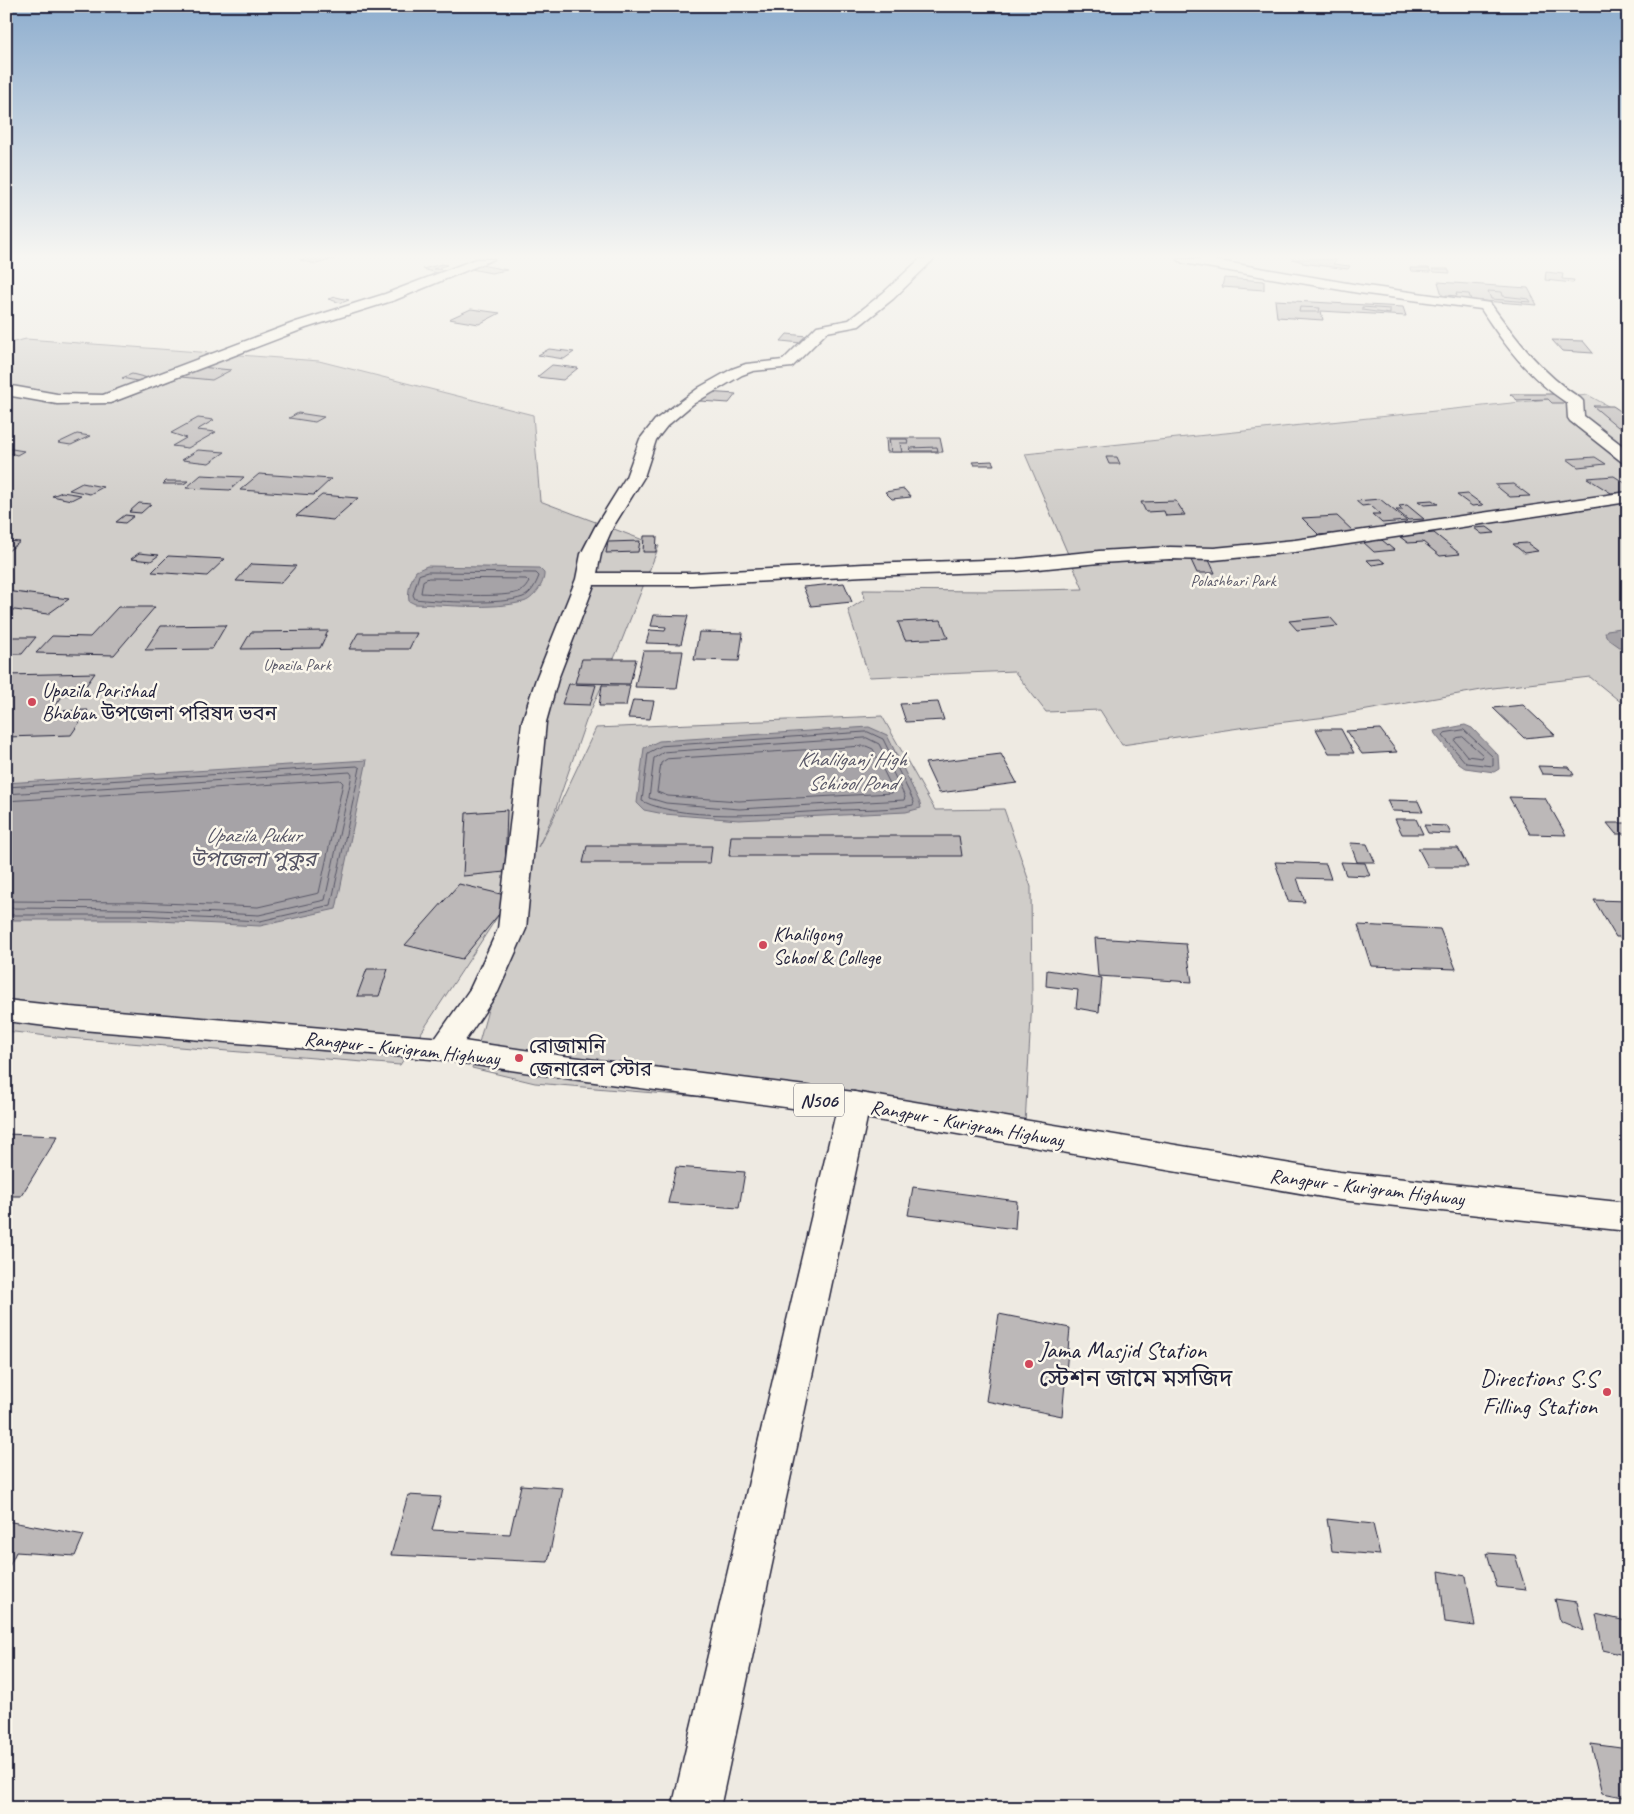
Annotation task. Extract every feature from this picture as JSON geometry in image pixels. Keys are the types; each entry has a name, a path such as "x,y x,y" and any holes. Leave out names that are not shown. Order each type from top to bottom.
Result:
{"main road":[{"path":"6,390 57,399 105,400 252,344"},
{"path":"444,1049 483,992 512,929 534,722 547,678 586,579 591,554 604,527 634,477 648,439 661,423 688,401 736,372 751,367 787,364 808,344"},
{"path":"1513,344 1547,379 1576,400 1576,418 1628,458"},
{"path":"586,579 692,579 888,568 1018,565 1099,557 1170,553 1214,554 1295,546 1628,497"},
{"name":"Rangpur - Kurigram Highway","path":"6,1010 70,1018 444,1049 564,1067 854,1104 1340,1186 1628,1218"},
{"path":"696,1808 854,1104"}],"green space":[{"name":"Upazila Park","path":"6,344 88,344 319,361 533,415 540,501 659,546 620,645 586,721 554,814 538,847 596,728 882,716 935,810 1004,809 1031,887 1032,1000 1025,1124 535,1083 472,1068 527,868 515,890 400,1065 56,1037 6,1031"},
{"name":"Polashbari Park","path":"1588,395 1628,417 1628,708 1590,677 1493,688 1327,717 1122,745 1100,710 1046,712 1014,671 869,677 848,610 865,599 863,590 988,591 1083,589 1025,454"}],"water":[{"path":"427,566 539,568 544,573 544,577 534,595 523,602 497,606 415,604 409,601 410,585 416,571"},
{"path":"1628,627 1628,653 1607,638 1605,633 1607,630"},
{"path":"1465,725 1472,728 1498,755 1499,769 1494,772 1465,768 1459,764 1434,731"},
{"name":"Khalilganj High Schiool Pond","path":"869,727 887,735 921,808 906,812 739,820 664,814 644,810 637,803 644,748 659,741"},
{"name":"Upazila Pukur উপজেলা পুকুর","path":"367,760 336,909 260,926 138,920 6,920 6,783"}],"building":[{"path":"1555,344 1585,344 1593,353 1562,351"},
{"path":"549,349 574,352 564,359 538,355"},
{"path":"552,365 578,368 563,380 537,377"},
{"path":"200,367 231,370 212,380 181,377"},
{"path":"132,374 148,378 137,381 122,378"},
{"path":"706,392 736,394 729,403 700,401"},
{"path":"1510,394 1560,394 1571,403 1552,403 1548,399 1517,400"},
{"path":"1593,406 1613,406 1628,416 1628,427 1618,427"},
{"path":"298,413 324,417 315,422 289,418"},
{"path":"198,418 214,420 197,430 216,432 188,448 172,446 186,438 171,433"},
{"path":"77,434 90,436 71,445 58,443"},
{"path":"886,438 940,438 943,452 887,452"},
{"path":"889,439 907,439 908,443 900,443 902,452 891,452"},
{"path":"937,447 938,451 911,451 910,448"},
{"path":"6,448 24,451 17,455 6,452"},
{"path":"198,450 225,452 209,463 182,460"},
{"path":"1106,457 1117,457 1120,464 1109,464"},
{"path":"1595,457 1606,464 1578,467 1567,459"},
{"path":"992,461 994,465 974,465 972,462"},
{"path":"259,474 331,479 314,495 240,490"},
{"path":"201,475 244,477 230,490 186,488"},
{"path":"1614,476 1628,485 1628,492 1611,493 1587,478"},
{"path":"166,481 188,481 184,484 163,484"},
{"path":"82,483 103,487 90,494 69,490"},
{"path":"1514,484 1530,496 1510,497 1495,485"},
{"path":"904,489 911,497 892,499 885,492"},
{"path":"62,492 81,495 71,500 52,496"},
{"path":"1468,494 1483,505 1472,506 1457,495"},
{"path":"322,495 358,498 333,520 296,516"},
{"path":"1380,499 1407,521 1382,523 1372,514 1380,514 1370,505 1362,506 1356,501"},
{"path":"1432,500 1438,504 1424,505 1418,501"},
{"path":"1176,501 1185,515 1166,516 1164,511 1146,512 1141,502"},
{"path":"139,503 151,504 141,513 129,512"},
{"path":"1407,505 1424,519 1408,520 1396,510 1403,510 1399,506"},
{"path":"125,515 134,516 125,523 116,522"},
{"path":"1337,516 1354,532 1319,535 1302,518"},
{"path":"1487,527 1495,533 1482,534 1474,528"},
{"path":"1434,533 1460,554 1440,556 1423,542 1408,543 1399,536"},
{"path":"644,536 657,536 656,552 643,552"},
{"path":"1382,540 1394,550 1374,552 1362,541"},
{"path":"6,541 20,542 6,551"},
{"path":"640,541 638,552 606,553 608,542"},
{"path":"1527,543 1538,551 1524,553 1513,544"},
{"path":"139,553 159,555 151,561 131,559"},
{"path":"168,556 225,559 207,576 152,572"},
{"path":"1380,559 1385,563 1372,565 1367,560"},
{"path":"1191,560 1209,560 1215,573 1197,573"},
{"path":"251,564 296,566 281,583 236,581"},
{"path":"844,583 852,602 811,606 803,587"},
{"path":"6,591 69,599 48,614 6,609"},
{"path":"118,607 155,607 114,655 36,653 52,636 90,637"},
{"path":"654,615 688,616 681,644 646,643 650,630 665,631 666,627 651,626"},
{"path":"1330,617 1338,626 1297,630 1289,621"},
{"path":"941,620 948,638 905,640 898,622"},
{"path":"226,625 212,649 145,650 161,626"},
{"path":"328,631 320,648 241,649 251,632"},
{"path":"699,632 743,633 739,661 694,660"},
{"path":"358,633 417,633 409,649 349,649"},
{"path":"6,637 36,637 22,654 6,654"},
{"path":"643,651 683,651 677,688 635,687"},
{"path":"582,659 636,659 630,684 575,683"},
{"name":"Upazila Parishad Bhaban উপজেলা পরিষদ ভবন","path":"95,673 80,694 63,695 52,711 88,710 71,735 6,737 6,675"},
{"path":"569,684 596,685 590,705 562,704"},
{"path":"602,685 630,685 626,706 599,706"},
{"path":"633,700 654,701 650,719 628,718"},
{"path":"938,702 944,720 906,722 900,704"},
{"path":"1523,705 1555,735 1524,738 1493,708"},
{"path":"1316,729 1341,729 1354,753 1329,753"},
{"path":"1380,729 1397,752 1362,754 1346,731"},
{"path":"1001,754 1017,783 939,793 925,763"},
{"path":"1538,766 1569,767 1574,775 1542,774"},
{"path":"1509,797 1545,798 1566,835 1530,834"},
{"path":"1387,800 1418,801 1423,812 1392,811"},
{"path":"507,810 505,872 463,876 466,813"},
{"path":"1395,819 1416,819 1423,834 1402,834"},
{"path":"1607,823 1628,823 1628,834 1616,834"},
{"path":"1424,825 1447,826 1451,834 1428,833"},
{"path":"731,836 959,836 962,856 729,856"},
{"path":"1350,843 1367,844 1375,862 1357,862"},
{"path":"587,846 712,846 710,863 583,863"},
{"path":"1418,848 1458,848 1468,867 1428,867"},
{"path":"1275,862 1326,864 1331,879 1297,878 1305,902 1288,901"},
{"path":"1341,862 1365,863 1370,876 1346,875"},
{"path":"459,884 513,897 462,959 405,945"},
{"path":"1594,900 1628,901 1628,937 1616,937"},
{"path":"1358,925 1440,929 1456,969 1371,966"},
{"path":"1095,938 1186,944 1192,982 1098,976"},
{"path":"367,969 388,969 379,996 357,996"},
{"path":"1047,970 1102,978 1099,1012 1076,1008 1078,990 1046,986"},
{"path":"6,1134 58,1136 21,1196 6,1196"},
{"path":"676,1167 745,1172 739,1208 668,1203"},
{"path":"913,1187 1017,1201 1015,1229 908,1215"},
{"name":"Jama Masjid Station স্টেশন জামে মসজিদ","path":"999,1314 1070,1328 1062,1416 986,1401"},
{"path":"521,1485 563,1488 548,1562 391,1555 408,1495 441,1497 432,1530 510,1534"},
{"path":"1327,1519 1373,1524 1380,1555 1332,1551"},
{"path":"6,1521 84,1535 75,1556 16,1552 6,1573"},
{"path":"1487,1553 1515,1555 1526,1590 1497,1587"},
{"path":"1439,1571 1466,1576 1475,1626 1445,1622"},
{"path":"1555,1599 1577,1602 1584,1631 1560,1621"},
{"path":"1596,1614 1626,1621 1628,1656 1603,1650"},
{"path":"1591,1744 1628,1749 1628,1798 1603,1793"}],"place":[{"name":"Upazila Parishad Bhaban উপজেলা পরিষদ ভবন","path":"32,702"},
{"name":"Khalilgong School & College","path":"763,945"},
{"name":"রোজামনি জেনারেল স্টোর","path":"519,1058"},
{"name":"Jama Masjid Station স্টেশন জামে মসজিদ","path":"1029,1364"},
{"name":"Directions S.S Filling Station","path":"1607,1392"}]}
